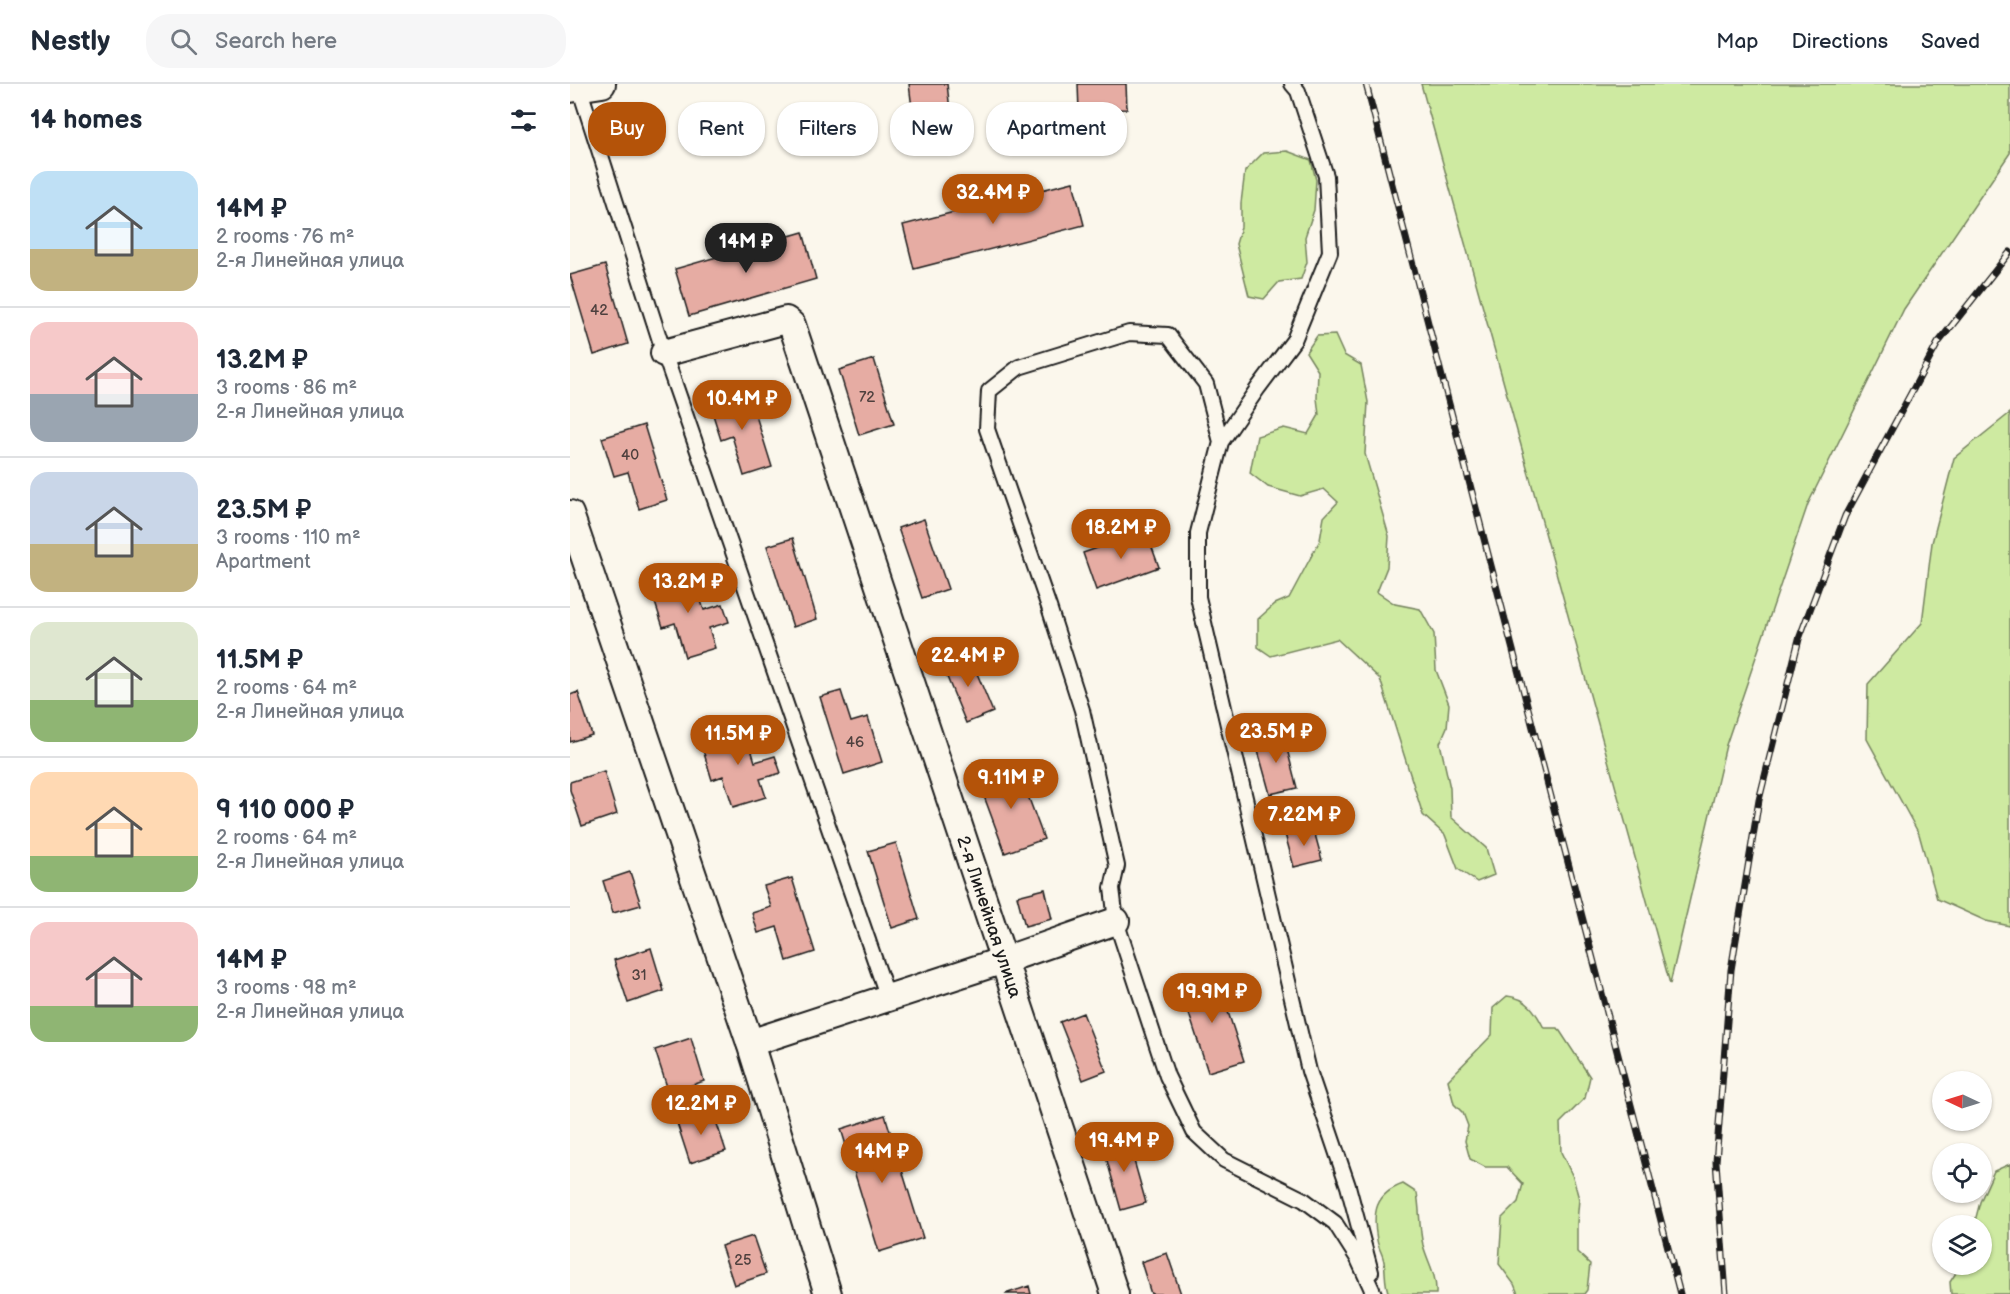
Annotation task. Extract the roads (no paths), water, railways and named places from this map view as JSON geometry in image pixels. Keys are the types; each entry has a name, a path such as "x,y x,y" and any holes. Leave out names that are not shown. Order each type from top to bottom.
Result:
{"street":[{"name":"2-я Линейная улица","path":"664,353 786,320 792,325 1115,1294"},
{"path":"570,514 750,1043 828,1294"},
{"path":"750,1043 1116,921"}],"lane":[{"path":"1292,84 1298,91 1326,176 1330,252 1294,340 1221,442 1198,533 1198,597 1309,1071 1348,1185 1376,1294"},
{"path":"584,87 664,353 888,998"},
{"path":"1221,442 1206,384 1168,335 1129,333 1019,367 989,391 987,429 1082,710 1117,866 1112,888 1116,921 1167,1076 1194,1132 1224,1160 1304,1200 1335,1223 1358,1259 1376,1294"}],"railway":[{"path":"1366,84 1680,1294"},
{"path":"1726,1294 1716,1162 1731,970 1759,800 1799,639 1845,516 1938,343 2010,252"}]}
